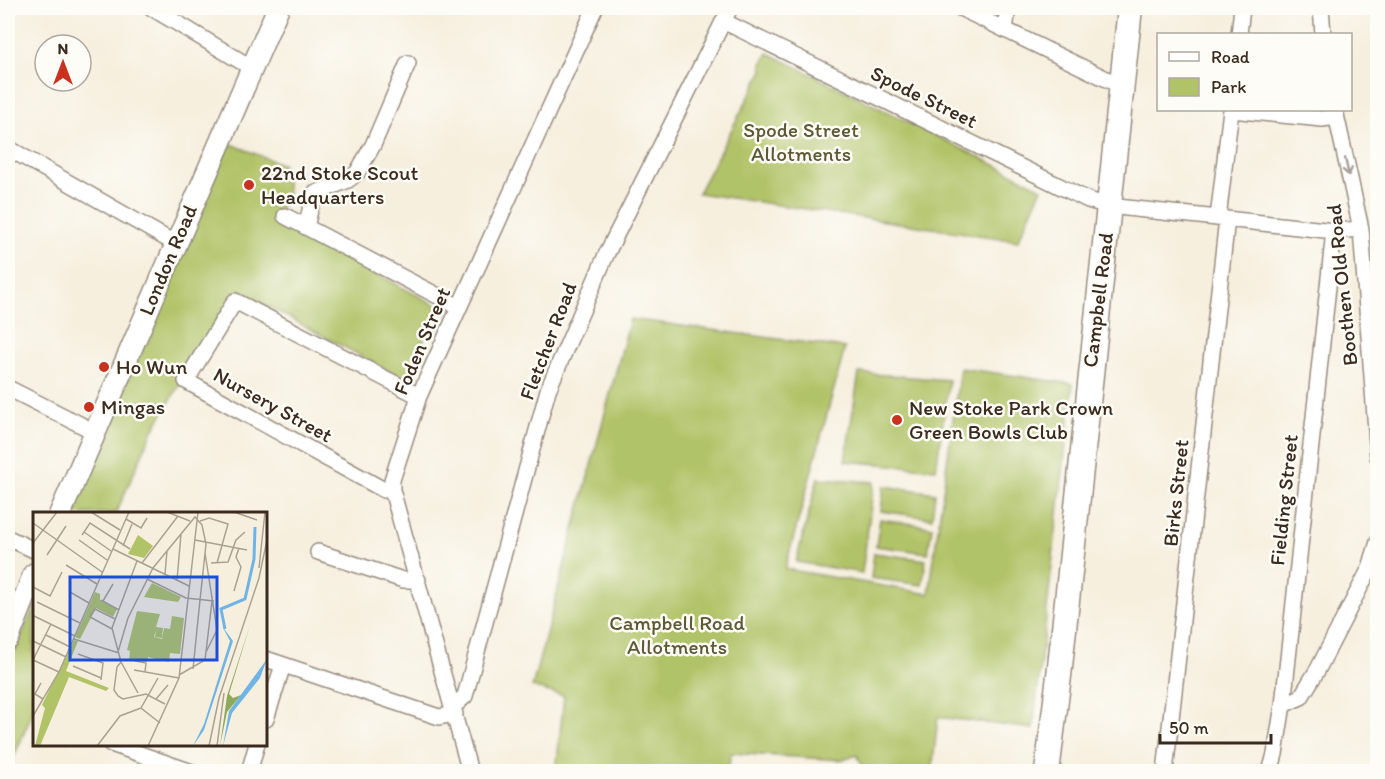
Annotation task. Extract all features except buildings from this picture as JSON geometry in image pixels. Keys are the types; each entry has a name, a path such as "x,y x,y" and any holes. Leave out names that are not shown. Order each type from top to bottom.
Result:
{"main road":[{"name":"London Road","path":"60,512 278,8"},
{"name":"Campbell Road","path":"1047,771 1130,8"},
{"path":"8,639 33,579"}],"street":[{"path":"152,8 252,68"},
{"name":"Foden Street","path":"466,769 454,710 392,490 392,480 419,396 595,8"},
{"path":"960,8 1123,87"},
{"path":"1005,30 1008,8"},
{"path":"1239,33 1242,8"},
{"path":"1321,8 1323,33"},
{"name":"Spode Street","path":"726,14 1088,200 1109,206 1334,231 1361,229"},
{"name":"Fletcher Road","path":"454,710 465,696 548,390 606,255 726,14"},
{"path":"306,227 314,194 348,180 357,172 373,145 408,63"},
{"name":"Birks Street","path":"1165,771 1223,219 1231,111"},
{"path":"1241,111 1322,119 1335,113"},
{"name":"Boothen Old Road","path":"1335,113 1361,229 1377,457"},
{"path":"8,148 176,244"},
{"path":"285,216 459,307"},
{"name":"Fielding Street","path":"1270,771 1283,705 1334,231"},
{"name":"Nursery Street","path":"392,490 384,490 186,381 235,302 419,396"},
{"path":"8,388 95,432"},
{"path":"8,537 33,550"},
{"path":"1283,705 1301,697 1318,669 1370,568 1377,542"},
{"path":"318,552 403,580 418,580"},
{"path":"267,659 439,717 454,710"},
{"path":"267,716 283,665"},
{"path":"115,746 156,766 192,771"},
{"path":"249,771 256,746"}],"green space":[{"name":"Spode Street Allotments","path":"768,53 1042,188 1018,241 698,193 763,70 762,64"},
{"path":"229,143 283,165 288,195 275,219 440,307 404,379 246,295 240,289 153,430 116,512 72,512"},
{"name":"Campbell Road Allotments","path":"630,319 845,348 785,569 929,594 960,368 1073,384 1033,729 938,717 932,771 865,771 857,755 843,760 731,753 728,771 556,771 564,696 532,687"},
{"name":"New Stoke Park Crown Green Bowls Club","path":"859,373 949,380 936,469 845,461"},
{"name":"New Stoke Park Crown Green Bowls Club","path":"818,478 874,482 862,573 796,562"},
{"path":"884,486 935,493 932,518 881,511"},
{"path":"880,519 932,527 928,553 876,546"},
{"path":"874,553 926,560 922,585 871,578"},
{"path":"33,608 33,711 8,771 8,667"}],"place":[{"name":"22nd Stoke Scout Headquarters","path":"249,185"},
{"name":"Ho Wun","path":"104,367"},
{"name":"Mingas","path":"89,407"},
{"name":"New Stoke Park Crown Green Bowls Club","path":"897,420"}]}
